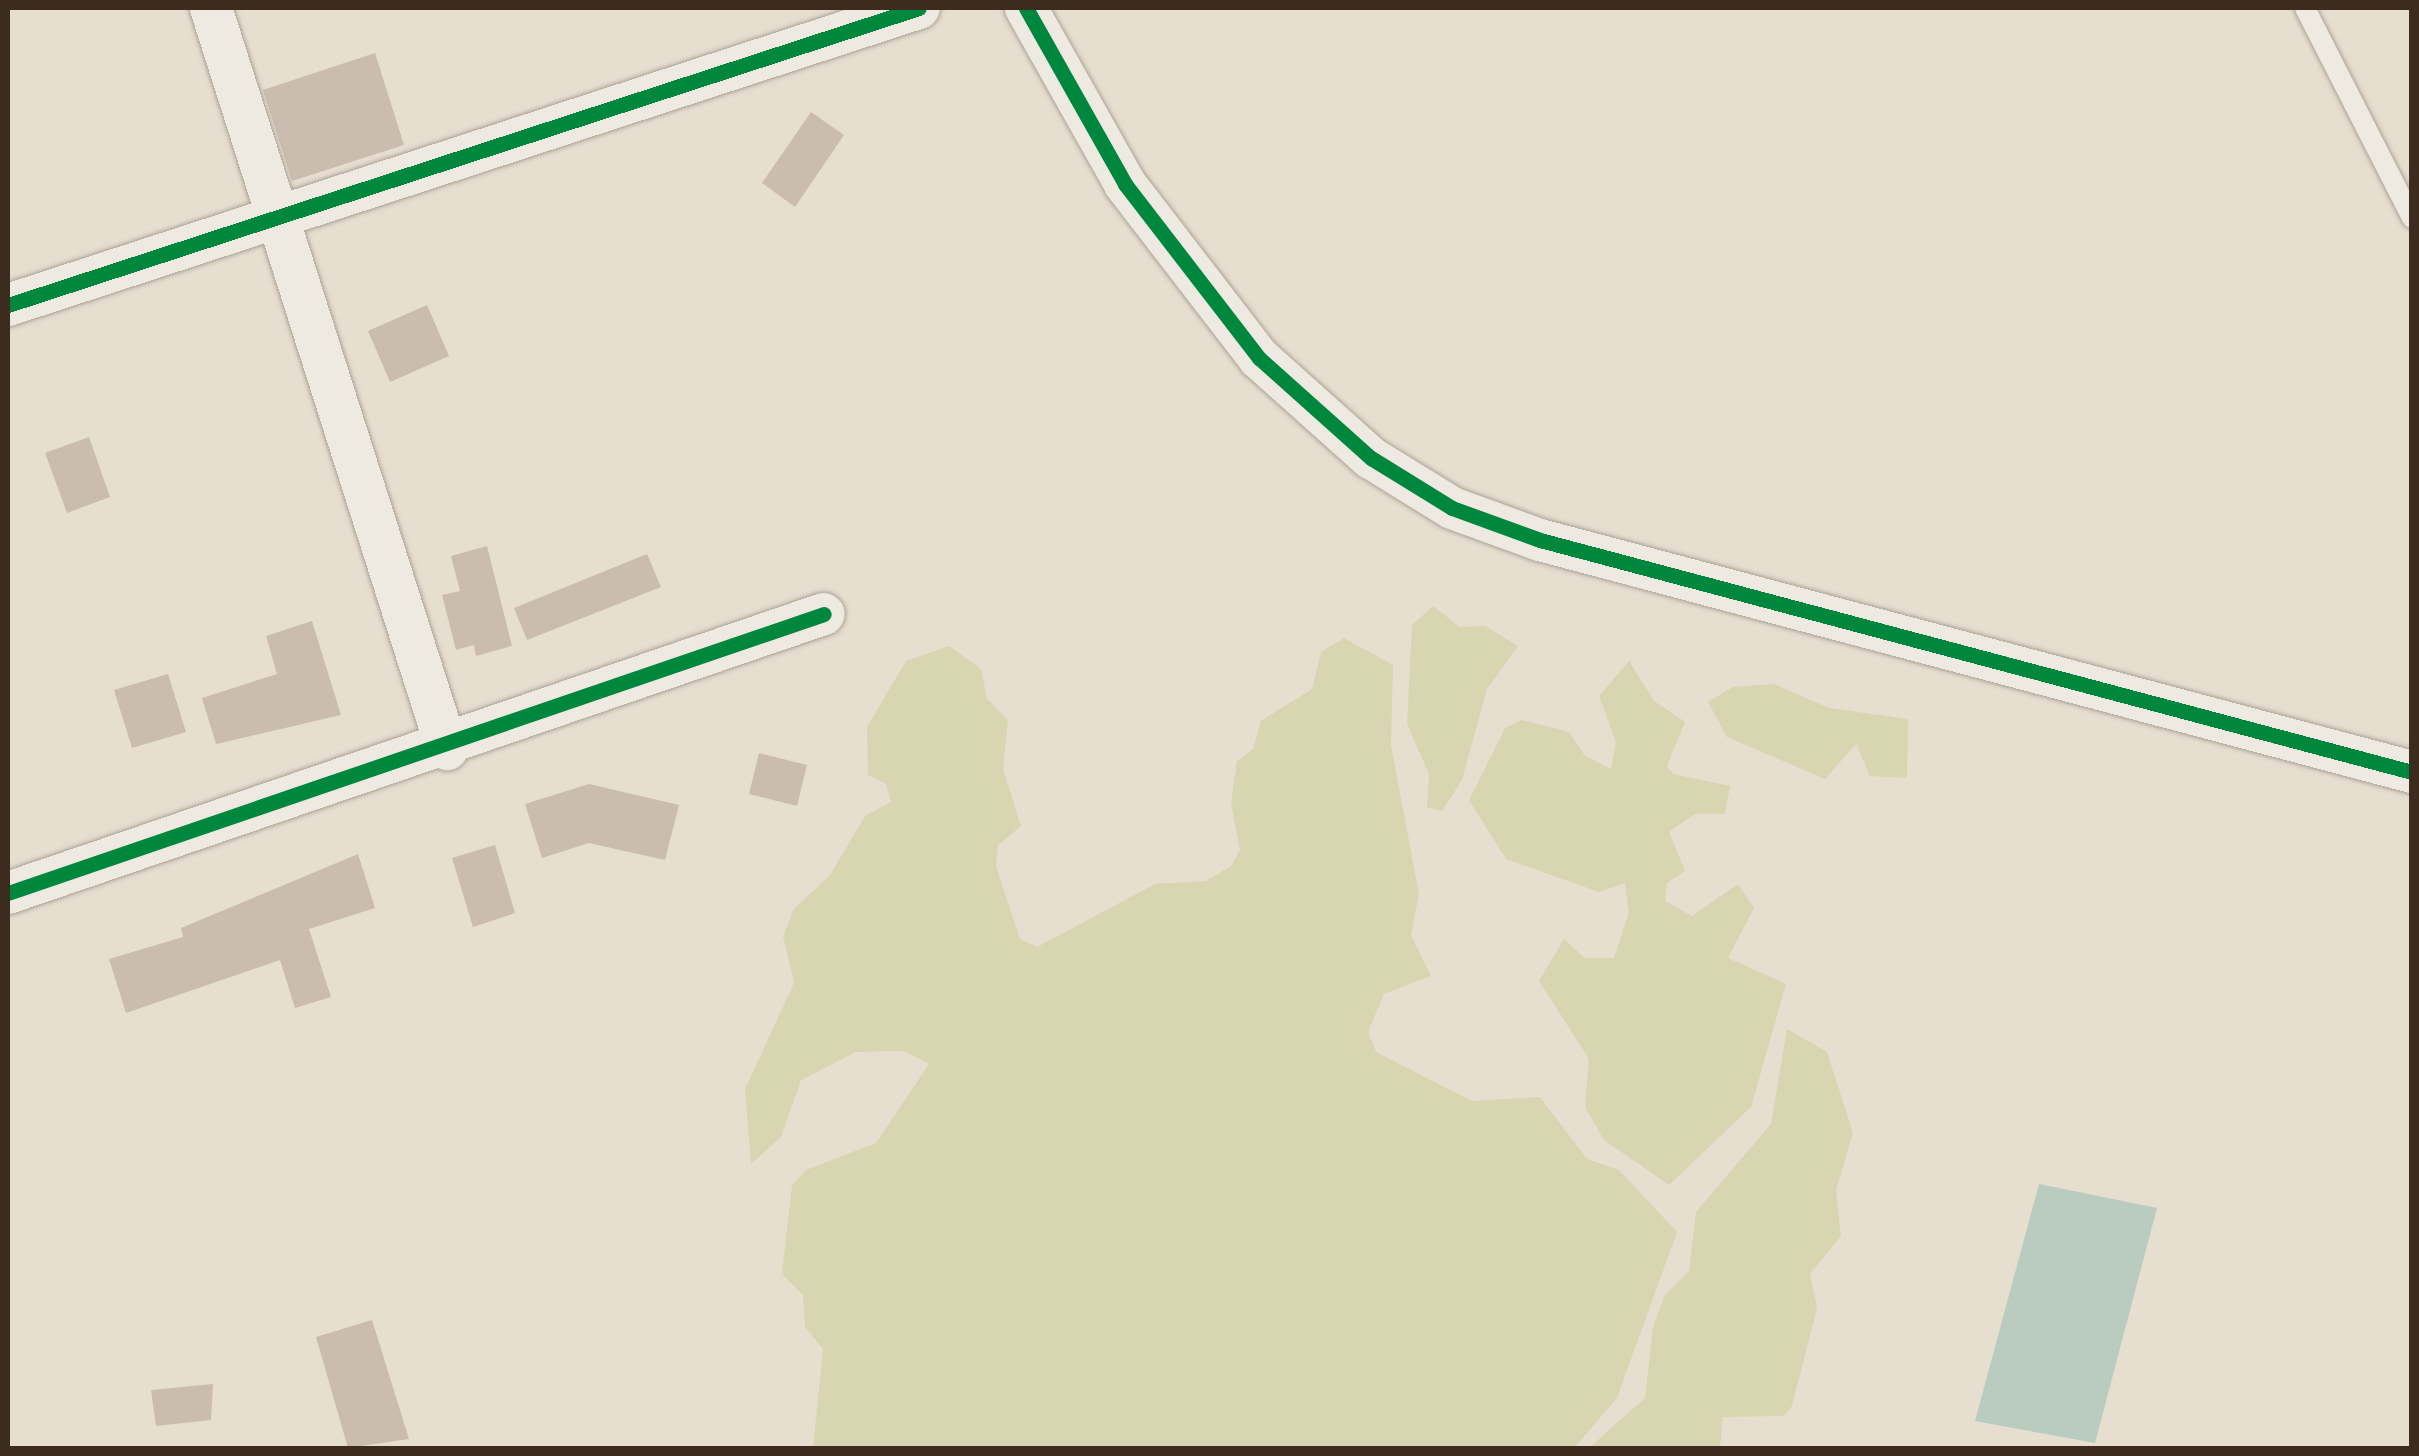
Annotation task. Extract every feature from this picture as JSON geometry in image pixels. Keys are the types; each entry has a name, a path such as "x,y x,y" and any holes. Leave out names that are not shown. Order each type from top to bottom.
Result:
{"street":[{"path":"211,8 448,749"},
{"path":"8,305 919,8"},
{"path":"1026,8 1125,184 1259,358 1371,458 1452,508 1540,540 2412,772"},
{"path":"8,893 448,749 824,614"}],"lane":[{"path":"2305,8 2412,218"}],"green space":[{"path":"1433,606 1460,627 1485,626 1518,646 1487,689 1462,780 1442,811 1427,807 1429,774 1407,724 1412,625"},
{"path":"1344,638 1393,665 1391,745 1419,894 1411,935 1431,976 1384,994 1368,1032 1376,1052 1472,1101 1540,1097 1587,1159 1619,1170 1677,1232 1617,1398 1574,1448 813,1448 823,1349 805,1327 803,1295 782,1274 792,1185 806,1170 876,1143 929,1064 905,1051 856,1052 801,1080 781,1137 751,1164 745,1089 794,983 783,936 794,909 830,875 865,816 891,802 886,784 868,775 867,727 906,661 949,646 981,669 987,699 1008,720 1003,769 1021,826 998,845 996,866 1020,939 1037,947 1155,884 1206,881 1231,866 1240,850 1231,803 1237,761 1253,749 1261,721 1312,689 1321,652"},
{"path":"1629,661 1654,701 1685,722 1667,766 1673,774 1730,786 1725,814 1695,814 1669,832 1685,871 1667,883 1665,901 1692,916 1738,884 1754,908 1728,958 1786,984 1751,1107 1669,1185 1604,1140 1585,1107 1589,1059 1539,981 1564,939 1585,958 1614,958 1629,912 1625,883 1599,892 1506,859 1469,800 1505,728 1522,720 1569,732 1585,756 1611,769 1616,742 1599,696"},
{"path":"1774,684 1829,708 1908,719 1907,778 1870,776 1856,744 1825,779 1727,737 1708,702 1733,687"},
{"path":"1787,1029 1827,1052 1853,1133 1836,1190 1841,1236 1810,1274 1817,1308 1792,1406 1784,1416 1723,1417 1720,1448 1589,1448 1645,1398 1653,1327 1665,1295 1689,1271 1696,1212 1771,1124"}],"shaded area":[{"path":"2039,1184 2157,1208 2095,1443 1975,1421"}],"building":[{"path":"375,53 404,145 292,181 263,90"},
{"path":"811,112 844,135 795,207 762,183"},
{"path":"427,305 449,356 390,382 368,331"},
{"path":"89,437 110,497 67,513 45,453"},
{"path":"487,546 512,646 476,656 474,645 456,650 442,595 460,591 451,556"},
{"path":"647,554 661,587 527,640 514,608"},
{"path":"312,621 341,715 216,744 202,698 277,674 266,636"},
{"path":"168,674 186,732 132,748 114,690"},
{"path":"759,753 807,765 797,806 749,794"},
{"path":"589,784 679,805 665,860 589,843 542,858 525,804"},
{"path":"495,845 515,913 473,927 452,858"},
{"path":"358,854 375,908 309,929 331,997 295,1008 280,960 126,1013 109,959 183,937 181,928"},
{"path":"372,1320 409,1439 348,1448 316,1337"},
{"path":"213,1384 211,1420 156,1426 151,1390"}],"cycle path":[{"path":"8,305 919,8"},
{"path":"1026,8 1125,184 1259,358 1371,458 1452,508 1540,540 2412,772"},
{"path":"8,893 824,614"}]}
